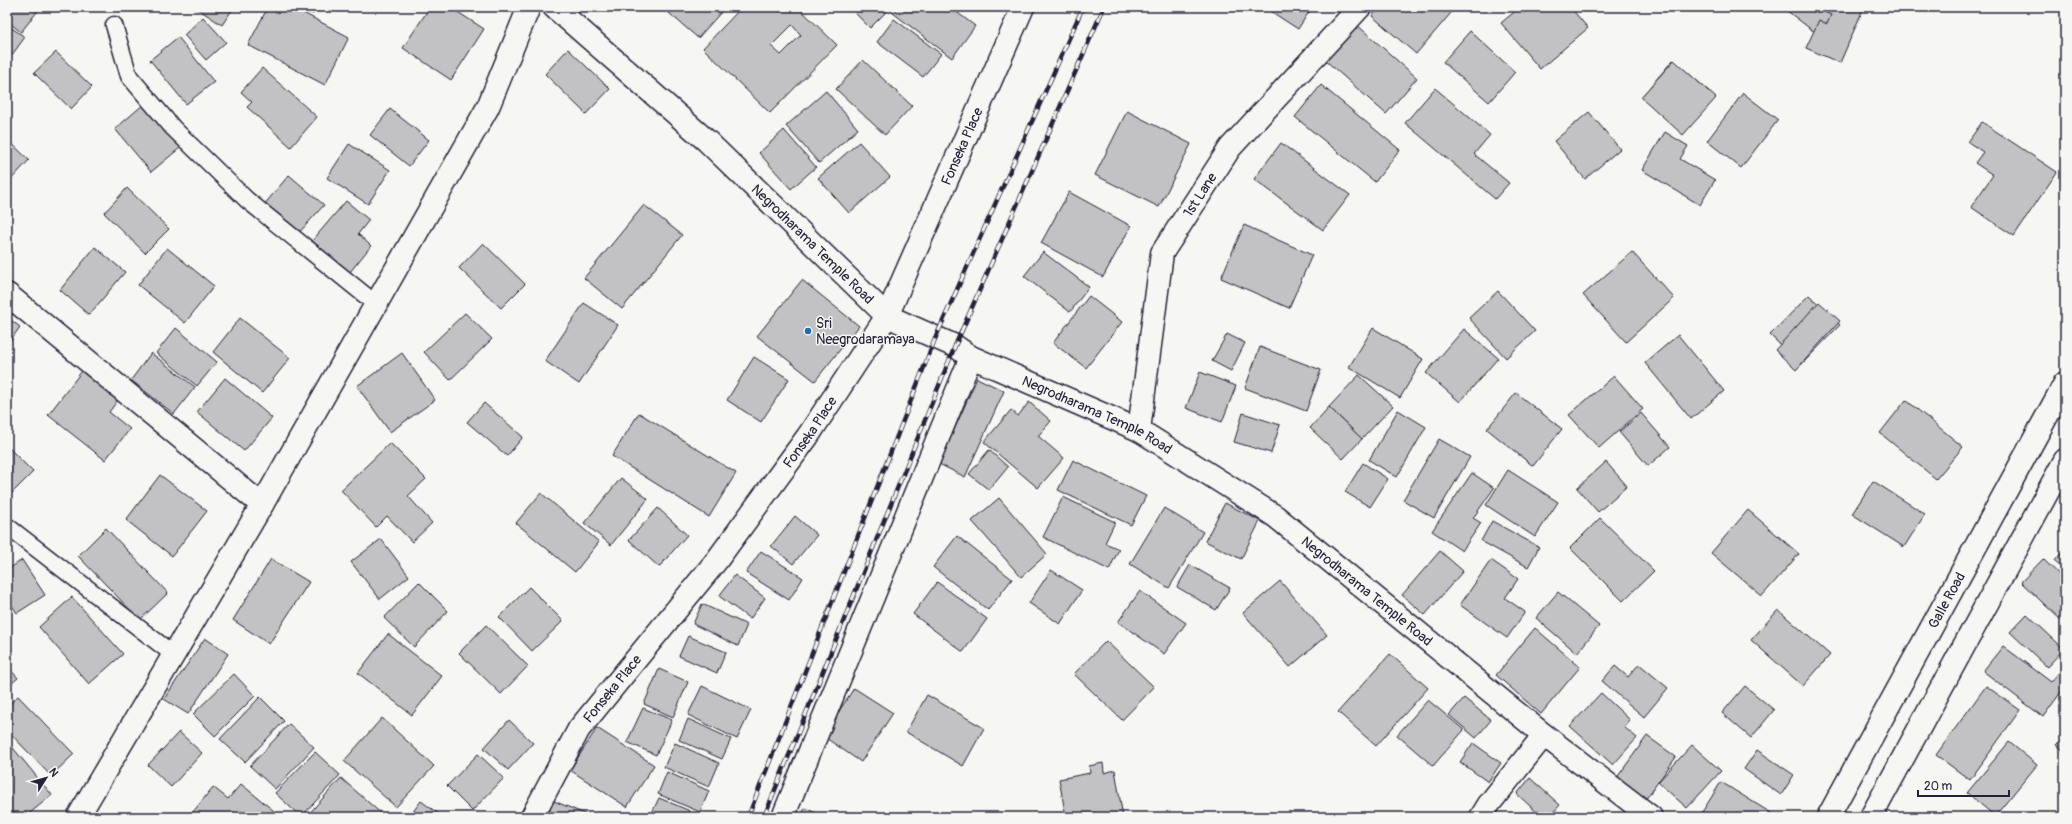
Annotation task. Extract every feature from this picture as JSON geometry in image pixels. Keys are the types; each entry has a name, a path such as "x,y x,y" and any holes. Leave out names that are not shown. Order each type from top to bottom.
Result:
{"main road":[{"path":"78,817 262,505 488,107 529,7"},
{"name":"Negrodharama Temple Road","path":"554,7 707,141 886,316 955,346 971,357 1139,430 1275,516 1544,736 1651,817"},
{"name":"Fonseka Place","path":"532,817 579,729 717,560 808,436 886,316 1022,7"},
{"name":"1st Lane","path":"1139,430 1162,253 1230,148 1360,7"},
{"path":"7,294 262,505"},
{"path":"783,817 971,357"},
{"name":"Galle Road","path":"1828,817 2065,383"},
{"path":"1871,817 2065,460"},
{"path":"1481,817 1489,804 1544,736"}],"lane":[{"path":"114,25 129,76 173,128 248,200 376,304"},
{"path":"7,526 174,655"}],"building":[{"path":"7,7 41,7 21,32 7,21"},
{"path":"195,7 234,7 222,25"},
{"path":"268,7 292,7 349,37 325,85 248,45"},
{"path":"302,7 317,7 313,14"},
{"path":"430,7 450,7 484,29 451,80 403,48"},
{"path":"662,7 720,7 723,10 698,38"},
{"path":"742,7 798,7 837,45 770,113 703,48","holes":["792,25 801,35 781,55 771,46"]},
{"path":"849,7 891,7 870,28"},
{"path":"898,7 950,7 975,26 952,58 893,13"},
{"path":"1264,7 1312,7 1298,29"},
{"path":"1379,7 1456,7 1416,54 1372,16"},
{"path":"1520,7 1524,11 1528,7 1570,7 1588,28 1540,69 1501,23"},
{"path":"1782,7 1845,7 1821,37"},
{"path":"1813,7 1864,7 1840,63 1806,48 1819,20 1827,24 1831,15"},
{"path":"203,17 226,42 206,60 184,35"},
{"path":"894,19 941,54 923,77 877,42"},
{"path":"1356,24 1417,78 1386,114 1325,60"},
{"path":"7,25 25,37 9,59 7,58"},
{"path":"1470,31 1515,72 1489,102 1443,62"},
{"path":"178,37 214,82 186,104 150,60"},
{"path":"568,49 610,89 586,114 545,74"},
{"path":"56,52 92,87 71,109 34,73"},
{"path":"863,60 912,106 885,135 836,89"},
{"path":"1673,60 1710,92 1681,127 1643,95"},
{"path":"1674,60 1716,98 1683,135 1641,97"},
{"path":"262,68 317,117 291,147 247,107 252,102 241,92"},
{"path":"1321,85 1400,150 1375,182 1295,117"},
{"path":"1435,88 1490,135 1474,154 1509,183 1495,199 1405,123"},
{"path":"826,91 858,129 819,163 786,126"},
{"path":"1743,93 1778,120 1741,168 1707,141"},
{"path":"144,104 181,147 151,172 115,129"},
{"path":"390,109 429,140 409,166 370,135"},
{"path":"1127,111 1191,144 1159,207 1095,175"},
{"path":"1589,112 1620,149 1585,179 1554,141"},
{"path":"1982,122 2057,172 2014,236 1971,207 1993,175 1975,163 1983,152 1968,142"},
{"path":"784,130 816,167 791,189 759,153"},
{"path":"1665,132 1688,146 1680,159 1715,180 1700,205 1642,170"},
{"path":"7,139 29,160 7,184"},
{"path":"859,142 890,177 849,213 818,178"},
{"path":"1281,143 1350,195 1323,230 1254,179"},
{"path":"349,144 390,170 368,204 327,178"},
{"path":"289,175 324,205 297,235 263,206"},
{"path":"127,188 169,229 145,253 104,213"},
{"path":"1069,192 1131,226 1103,277 1041,243"},
{"path":"346,201 369,220 358,234 371,246 350,272 312,241"},
{"path":"644,205 682,235 622,309 584,278"},
{"path":"1244,225 1312,255 1289,308 1221,278"},
{"path":"483,243 525,284 501,308 459,268"},
{"path":"95,247 125,272 89,315 60,290"},
{"path":"167,248 214,286 185,323 138,285"},
{"path":"1043,252 1089,287 1070,312 1024,276"},
{"path":"1632,252 1674,298 1626,342 1583,295"},
{"name":"Sri Neegrodaramaya","path":"802,280 859,326 815,381 757,336"},
{"path":"1498,291 1535,331 1506,358 1469,318"},
{"path":"1809,295 1840,325 1801,365 1770,335"},
{"path":"1089,296 1122,322 1086,368 1053,343"},
{"path":"1819,302 1840,321 1796,370 1775,350"},
{"path":"584,303 618,325 579,384 545,361"},
{"path":"465,313 492,339 450,380 424,352"},
{"path":"7,317 20,327 7,345"},
{"path":"240,318 290,358 262,393 213,352"},
{"path":"176,328 217,362 197,386 156,353"},
{"path":"1373,328 1423,359 1400,398 1349,367"},
{"path":"1464,329 1498,358 1460,402 1426,373"},
{"path":"1227,334 1245,343 1231,371 1212,361"},
{"path":"1678,335 1724,391 1691,419 1645,363"},
{"path":"1260,347 1321,370 1306,411 1245,388"},
{"path":"151,353 195,387 174,414 131,380"},
{"path":"402,353 435,400 390,432 357,386"},
{"path":"754,357 789,379 761,422 727,400"},
{"path":"85,367 121,396 109,412 130,429 105,460 48,415"},
{"path":"1200,372 1236,386 1222,422 1186,408"},
{"path":"1359,375 1393,406 1362,439 1329,407"},
{"path":"1614,376 1643,409 1599,448 1569,415"},
{"path":"225,378 272,418 244,451 197,412"},
{"path":"977,378 1004,391 965,477 939,464"},
{"path":"1516,393 1562,429 1533,466 1487,429"},
{"path":"1906,400 1963,447 1936,479 1880,433"},
{"path":"1029,402 1051,421 1038,436 1064,458 1038,488 984,442 1011,410 1018,416"},
{"path":"484,403 523,437 507,456 467,422"},
{"path":"1329,407 1362,439 1343,459 1310,428"},
{"path":"1398,410 1426,427 1397,477 1369,460"},
{"path":"639,413 736,473 709,517 612,456"},
{"path":"1243,413 1280,425 1271,453 1234,442"},
{"path":"1641,413 1670,447 1648,466 1619,432"},
{"path":"1439,439 1470,457 1434,518 1403,500"},
{"path":"390,443 426,479 408,496 432,523 412,542 387,516 376,527 341,490"},
{"path":"7,446 33,472 7,498"},
{"path":"989,450 1008,467 989,490 969,474"},
{"path":"1073,460 1146,496 1131,525 1058,490"},
{"path":"1606,462 1627,486 1598,512 1577,488"},
{"path":"1363,463 1388,479 1370,507 1345,492"},
{"path":"1508,470 1558,502 1535,537 1486,505"},
{"path":"1472,473 1494,488 1473,518 1481,523 1462,551 1432,531"},
{"path":"160,475 207,511 172,556 126,520"},
{"path":"621,478 648,499 611,545 584,523"},
{"path":"1873,481 1925,514 1904,547 1852,514"},
{"path":"541,493 599,542 575,572 516,523"},
{"path":"1063,497 1115,522 1105,543 1119,549 1109,570 1043,537"},
{"path":"999,498 1047,554 1021,577 972,521"},
{"path":"1225,503 1260,521 1241,559 1205,541"},
{"path":"658,508 687,535 659,567 629,540"},
{"path":"1164,508 1203,532 1169,588 1130,564"},
{"path":"1748,510 1799,554 1762,596 1711,553"},
{"path":"795,516 817,535 793,564 771,546"},
{"path":"1600,518 1654,571 1623,601 1570,548"},
{"path":"1492,521 1539,547 1528,567 1481,541"},
{"path":"106,528 168,593 140,620 78,556"},
{"path":"957,536 1012,579 988,610 933,567"},
{"path":"381,539 409,576 380,599 351,562"},
{"path":"2065,548 2065,569 2055,561"},
{"path":"761,551 803,578 789,600 746,573"},
{"path":"1440,551 1463,571 1425,615 1402,595"},
{"path":"271,559 309,582 269,644 233,620"},
{"path":"2043,559 2065,580 2065,624 2021,582"},
{"path":"22,560 45,595 17,613 7,598 7,570"},
{"path":"1491,560 1518,579 1505,598 1525,612 1507,638 1460,605"},
{"path":"1190,565 1230,588 1216,610 1177,587"},
{"path":"1051,570 1082,590 1060,624 1029,603"},
{"path":"735,575 765,598 750,619 719,596"},
{"path":"1280,581 1327,635 1290,667 1243,613"},
{"path":"419,582 448,611 414,647 384,618"},
{"path":"937,582 987,619 963,652 913,614"},
{"path":"529,587 563,621 532,651 499,617"},
{"path":"1140,591 1186,623 1164,654 1118,622"},
{"path":"1558,592 1599,626 1577,653 1536,618"},
{"path":"72,597 123,654 89,684 39,627"},
{"path":"702,604 747,625 738,646 693,624"},
{"path":"1778,610 1830,655 1803,686 1751,640"},
{"path":"2027,614 2064,649 2047,667 2010,632"},
{"path":"486,625 528,666 501,694 459,653"},
{"path":"1535,628 1580,667 1541,714 1496,675"},
{"path":"388,634 442,676 412,715 358,673"},
{"path":"688,636 726,652 717,673 679,656"},
{"path":"205,638 228,654 188,714 164,699"},
{"path":"1106,641 1154,687 1122,720 1074,674"},
{"path":"2003,646 2051,682 2065,665 2065,696 2061,692 2043,717 1983,671"},
{"path":"1390,654 1428,688 1376,746 1338,712"},
{"path":"1639,664 1668,688 1644,717 1602,681 1615,666 1628,677"},
{"path":"7,666 18,678 7,687"},
{"path":"659,669 688,682 673,717 644,704"},
{"path":"234,674 255,696 215,736 193,714"},
{"path":"702,686 751,710 737,739 688,715"},
{"path":"1745,686 1774,710 1751,738 1722,713"},
{"path":"1986,686 2020,710 1970,780 1936,755"},
{"path":"854,688 893,713 861,762 823,736"},
{"path":"1601,693 1630,720 1624,727 1637,738 1613,765 1570,726"},
{"path":"927,695 984,728 963,766 906,732"},
{"path":"18,696 74,754 51,776 7,730 7,707"},
{"path":"260,697 284,721 245,762 220,739"},
{"path":"1464,698 1491,720 1476,738 1449,715"},
{"path":"1428,700 1464,730 1433,766 1397,735"},
{"path":"643,708 672,720 656,755 627,742"},
{"path":"382,718 434,766 396,807 344,761"},
{"path":"688,719 731,739 722,759 679,740"},
{"path":"509,720 533,743 508,770 484,748"},
{"path":"289,724 314,747 275,789 250,766"},
{"path":"597,728 654,765 627,807 570,770"},
{"path":"179,732 202,753 171,787 148,765"},
{"path":"1647,736 1676,757 1645,800 1616,779"},
{"path":"2065,737 2065,752 2057,745"},
{"path":"2009,742 2037,765 1995,816 1967,793"},
{"path":"675,743 719,763 709,787 664,767"},
{"path":"1473,743 1501,763 1488,782 1460,762"},
{"path":"1692,745 1721,771 1687,808 1658,782"},
{"path":"13,748 52,795 25,817 16,817 13,812 7,817 7,753"},
{"path":"1757,750 1794,775 1781,795 1744,769"},
{"path":"315,752 340,775 301,817 275,793"},
{"path":"478,754 504,778 472,811 447,786"},
{"path":"1103,763 1104,773 1115,770 1123,817 1066,817 1059,779 1090,773 1089,766"},
{"path":"667,772 709,791 700,812 658,794"},
{"path":"341,778 385,817 306,817"},
{"path":"1530,778 1560,805 1549,817 1542,817 1517,794"},
{"path":"1721,782 1771,813 1768,817 1699,817"},
{"path":"241,784 274,811 269,817 189,817 213,787 228,799"},
{"path":"659,798 690,811 687,817 650,817"},
{"path":"421,801 443,817 409,817"},
{"path":"554,801 592,817 547,817"},
{"path":"805,808 825,817 801,817"}],"railway":[{"path":"748,817 935,339 1083,7"},
{"path":"764,817 955,346 1104,7"}],"place":[{"name":"Sri Neegrodaramaya","path":"808,331"}]}
